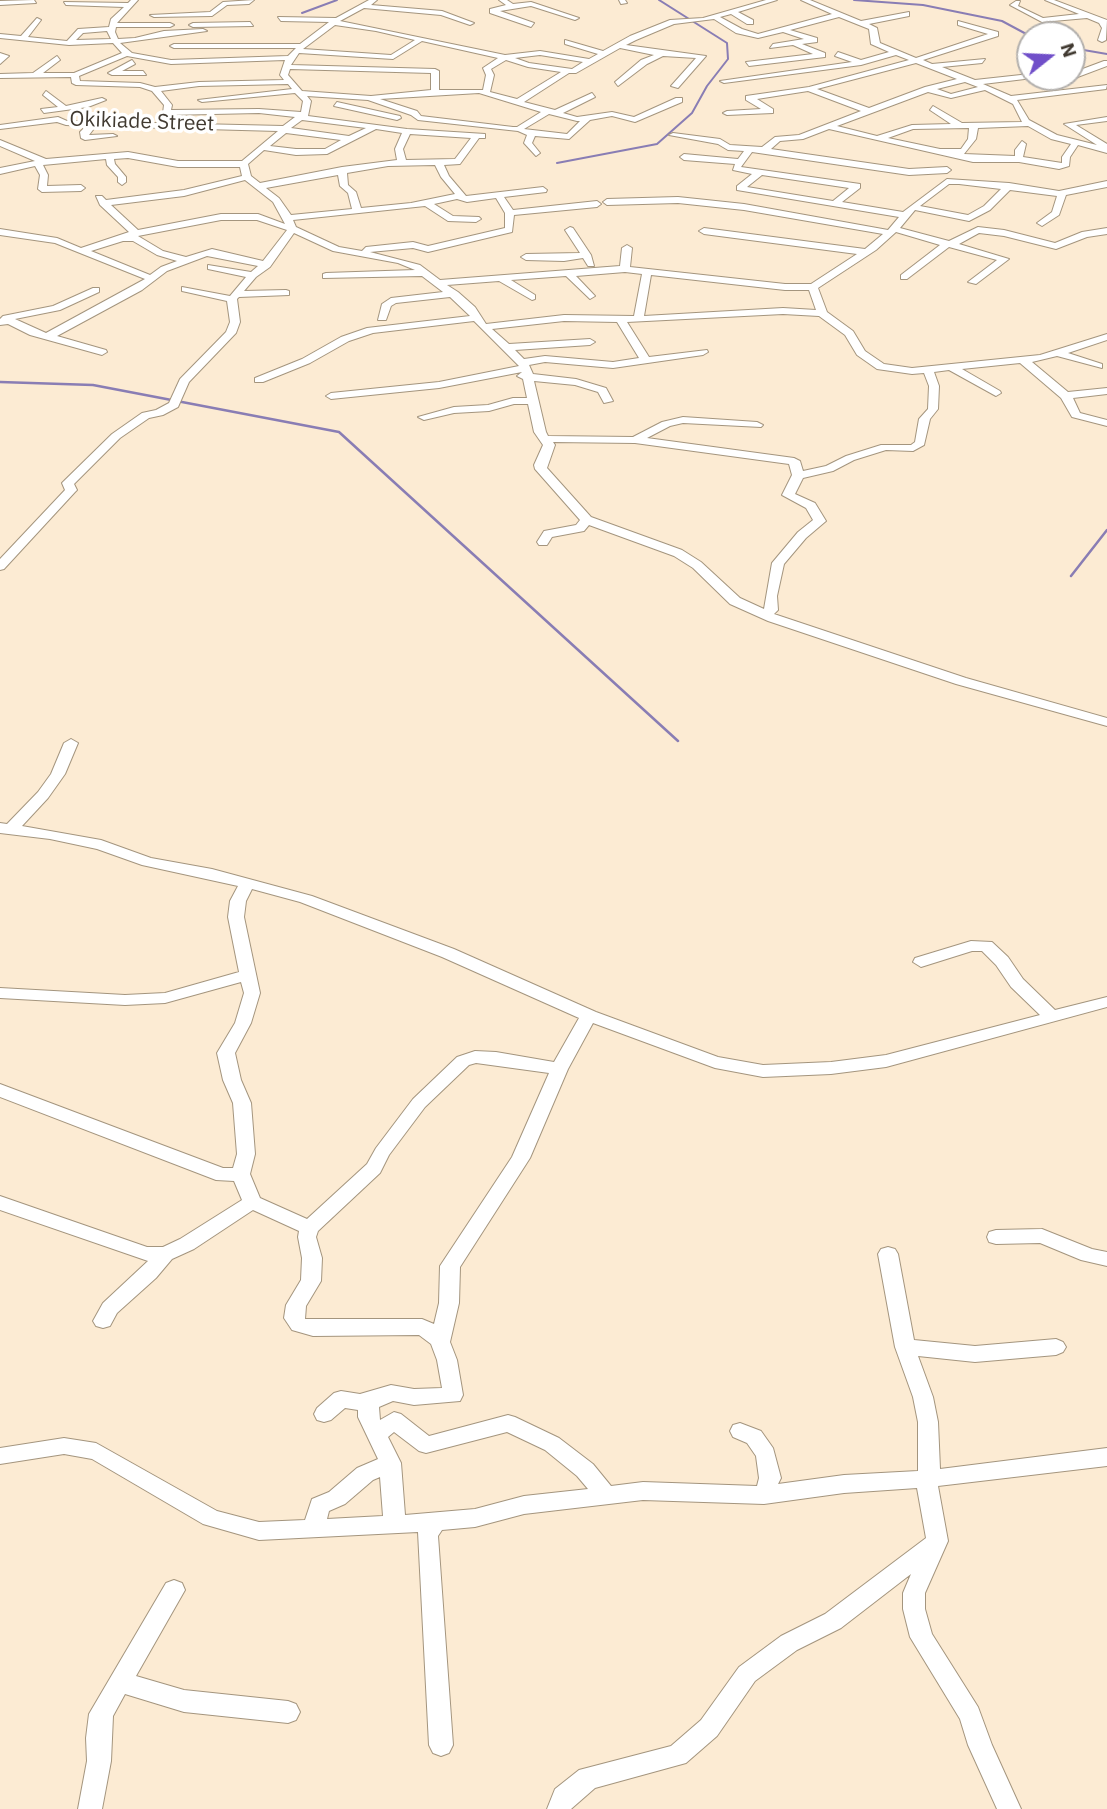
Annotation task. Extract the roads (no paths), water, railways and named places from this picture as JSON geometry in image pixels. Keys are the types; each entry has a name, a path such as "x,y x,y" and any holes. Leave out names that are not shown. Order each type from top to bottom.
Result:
{"street":[{"path":"144,15 215,14 226,3 246,3 251,0"},
{"path":"502,0 512,6"},
{"path":"281,19 336,22 566,72 578,70 589,61 673,22 703,20 729,6 748,6 772,0"},
{"path":"804,0 875,30 874,42 877,45 987,86 1020,107 1028,124"},
{"path":"1048,0 1105,23 1102,40"},
{"path":"0,3 34,2"},
{"path":"65,3 132,2"},
{"path":"132,2 113,27 118,47 128,53 171,62 346,54 395,56 419,40"},
{"path":"1018,2 1014,5 1016,7 1042,20 1085,16"},
{"path":"302,116 299,92 284,75 292,58 336,22 369,3 431,13 470,23"},
{"path":"531,25 493,10 531,4 575,18"},
{"path":"168,15 178,5"},
{"path":"729,6 750,22"},
{"path":"406,20 431,13"},
{"path":"120,15 132,15"},
{"path":"713,16 739,31 758,36 837,15"},
{"path":"866,25 907,17"},
{"path":"23,38 37,20"},
{"path":"727,113 770,111 750,98 813,88 995,34 961,23"},
{"path":"69,43 81,31 113,27 250,24"},
{"path":"786,29 825,44"},
{"path":"0,36 69,43 115,41 164,33 203,31"},
{"path":"773,47 814,40"},
{"path":"568,42 604,54"},
{"path":"794,43 822,55"},
{"path":"866,48 877,45"},
{"path":"174,46 437,72 435,94"},
{"path":"619,46 662,54 702,56 676,86"},
{"path":"346,54 355,47"},
{"path":"749,64 857,50"},
{"path":"840,51 861,62"},
{"path":"486,92 490,75 488,68 505,57 540,52 589,61"},
{"path":"0,76 75,75 128,53"},
{"path":"724,81 784,70 861,62 895,53"},
{"path":"618,85 645,62 662,54"},
{"path":"0,55 5,56 0,62"},
{"path":"143,73 112,72 144,57"},
{"path":"35,75 57,58"},
{"path":"237,70 292,58"},
{"path":"784,70 802,62 796,59"},
{"path":"933,66 982,61"},
{"path":"1086,71 1107,63"},
{"path":"388,69 388,96"},
{"path":"784,70 813,88 868,110"},
{"path":"518,102 566,72"},
{"path":"75,75 77,83 140,85 155,89 200,84 369,98 486,92 552,112 586,119 612,114 635,120 679,100"},
{"path":"764,150 778,139 793,139 928,89 971,81 1016,77"},
{"path":"928,89 951,96 987,86"},
{"path":"1009,99 1106,87"},
{"path":"155,89 168,105 167,113 259,111 407,131 497,137"},
{"path":"202,100 299,92 395,118 418,118 569,136 586,119"},
{"path":"46,93 64,108"},
{"path":"517,130 592,95"},
{"path":"369,98 414,113 418,118"},
{"path":"0,117 102,100"},
{"path":"933,108 960,125"},
{"path":"1,169 42,162 110,160 128,155 178,164 244,164 261,147 302,116"},
{"name":"Okikiade Street","path":"0,127 58,118 66,123 246,125 349,139"},
{"path":"261,147 296,152 323,152 395,118"},
{"path":"1107,119 1068,124 1107,149"},
{"path":"94,123 84,132 85,138 113,136"},
{"path":"882,139 912,127 1028,124 1075,144 1107,149"},
{"path":"943,152 964,151 972,139 974,125"},
{"path":"828,126 868,139 882,139 973,159 1019,159 1063,165 1075,144"},
{"path":"402,162 399,149 407,131"},
{"path":"531,133 533,135 528,143 536,152"},
{"path":"260,186 342,170 402,162 459,161 465,148 477,135"},
{"path":"673,135 909,172 947,170"},
{"path":"0,143 42,162"},
{"path":"1019,159 1022,144"},
{"path":"750,149 736,168 857,186 835,203"},
{"path":"943,152 951,181"},
{"path":"684,157 740,162"},
{"path":"110,160 122,181"},
{"path":"42,162 42,189 81,188"},
{"path":"80,251 137,233 216,218 258,217 290,223 357,211 463,198 445,177 438,162"},
{"path":"244,164 247,177 276,200 290,223 327,247 400,261 424,273 471,309 479,323 508,347 525,370 535,401 540,432 548,449 540,465 541,469 587,520 678,553 697,565 735,601 764,614 961,681 1107,722"},
{"path":"342,170 344,186 352,192 357,211"},
{"path":"759,172 738,187 904,215"},
{"path":"137,233 128,228 100,199 184,193 247,177"},
{"path":"438,283 625,269 785,287 813,287 864,253 892,231 913,207 951,181 1062,194 1107,184"},
{"path":"913,207 972,218 988,208 1009,186"},
{"path":"1081,189 1107,195"},
{"path":"457,197 467,199 542,190"},
{"path":"1042,223 1056,213 1062,194"},
{"path":"400,261 428,249 509,229 510,213 498,195"},
{"path":"510,213 602,203 678,200 744,207 892,231 1004,259 974,282"},
{"path":"427,203 450,219 475,219"},
{"path":"223,224 239,219"},
{"path":"0,566 71,490 68,483 116,436 146,415 159,413 174,405 184,381 231,333 235,322 234,296 253,275 267,265 290,223"},
{"path":"53,230 60,237 57,241"},
{"path":"570,230 595,272"},
{"path":"904,276 949,244 978,230 1004,233 1056,246 1085,234 1107,231"},
{"path":"704,231 864,253"},
{"path":"0,232 57,241 151,278"},
{"path":"0,243 27,237"},
{"path":"124,238 135,238 160,253 186,260"},
{"path":"349,252 413,245 428,249"},
{"path":"625,269 627,248"},
{"path":"49,336 139,288 163,269 186,260 212,252 267,265"},
{"path":"526,257 564,258 586,255"},
{"path":"211,267 253,275"},
{"path":"638,319 647,272"},
{"path":"326,276 424,273"},
{"path":"568,273 590,296"},
{"path":"502,279 532,297"},
{"path":"813,287 822,313 849,333 861,353 881,367 912,372 1023,360 1061,354 1107,337"},
{"path":"186,289 234,296 286,293"},
{"path":"96,290 56,308 7,318 5,322 102,352"},
{"path":"382,318 387,304 394,300 455,295"},
{"path":"259,380 306,361 345,339 371,330 564,318 638,319 742,311 822,313"},
{"path":"618,318 633,337 645,360"},
{"path":"508,347 590,342"},
{"path":"331,396 439,385 525,370 545,359 613,365 703,352"},
{"path":"1061,354 1098,366"},
{"path":"1023,360 1066,396 1076,415 1107,423"},
{"path":"952,368 996,393"},
{"path":"525,370 602,390 608,401"},
{"path":"798,475 829,469 850,458 885,447 913,448 920,443 925,419 933,409 934,386 928,370"},
{"path":"1066,396 1107,391"},
{"path":"424,417 454,410 489,408 513,401 535,401"},
{"path":"635,440 666,424 683,420 757,425"},
{"path":"545,439 635,440 794,461 798,475 788,495 811,506 820,521 802,535 778,563 771,596 772,610 764,614"},
{"path":"543,542 548,534 580,528 587,520"},
{"path":"6,828 43,795 58,774 71,743"},
{"path":"6,828 101,845 147,862 212,874 306,899 369,921 590,1016 715,1062 763,1071 831,1068 886,1061 1107,1002"},
{"path":"247,884 238,901 236,917 252,993 243,1023 226,1053 232,1080 242,1103 246,1154 241,1174 252,1202 309,1228"},
{"path":"921,962 971,946 986,946 995,952 1017,983 1052,1017"},
{"path":"0,993 125,1000 165,998 248,975"},
{"path":"440,1342 449,1303 450,1266 521,1158 559,1069 590,1016"},
{"path":"324,1414 341,1399 360,1402 391,1394 453,1395 447,1360 440,1342 435,1334 422,1327 313,1328 299,1325 294,1318 296,1305 311,1281 312,1258 307,1237 309,1228 374,1168 382,1152 395,1138 419,1102 463,1061 475,1057 496,1058 559,1069"},
{"path":"0,1090 222,1175 241,1174"},
{"path":"0,1203 146,1254 165,1254 187,1244 252,1202"},
{"path":"996,1237 1042,1236 1088,1255 1107,1259"},
{"path":"103,1321 110,1308 149,1273 165,1254"},
{"path":"888,1254 905,1347 923,1398 928,1422 929,1472 926,1479 937,1541 914,1593 916,1619 921,1637 970,1715 980,1745 1009,1809"},
{"path":"905,1347 975,1354 1056,1347"},
{"path":"378,1397 369,1403 368,1417 390,1463 395,1525"},
{"path":"378,1434 394,1420 426,1445 508,1423 552,1444 585,1470 606,1495"},
{"path":"740,1431 754,1437 766,1454 770,1478 764,1495"},
{"path":"0,1456 64,1446 96,1451 211,1518 259,1531 395,1525 475,1518 524,1505 643,1492 764,1495 844,1483 926,1479 1107,1457"},
{"path":"313,1529 320,1505 337,1498 365,1474 390,1463"},
{"path":"435,1522 427,1535 441,1745"},
{"path":"559,1809 564,1797 589,1778 678,1755 709,1728 747,1675 789,1643 833,1620 937,1541"},
{"path":"90,1809 99,1761 101,1714 174,1590"},
{"path":"119,1682 184,1701 288,1712"}],"waterway":[{"path":"302,13 337,0"},
{"path":"557,163 657,144 692,113 707,86 728,59 727,43 659,0"},
{"path":"854,0 923,5 1002,21 1016,28"},
{"path":"1086,50 1107,54"},
{"path":"0,382 93,385 339,432 678,741"},
{"path":"1071,576 1107,530"}]}
